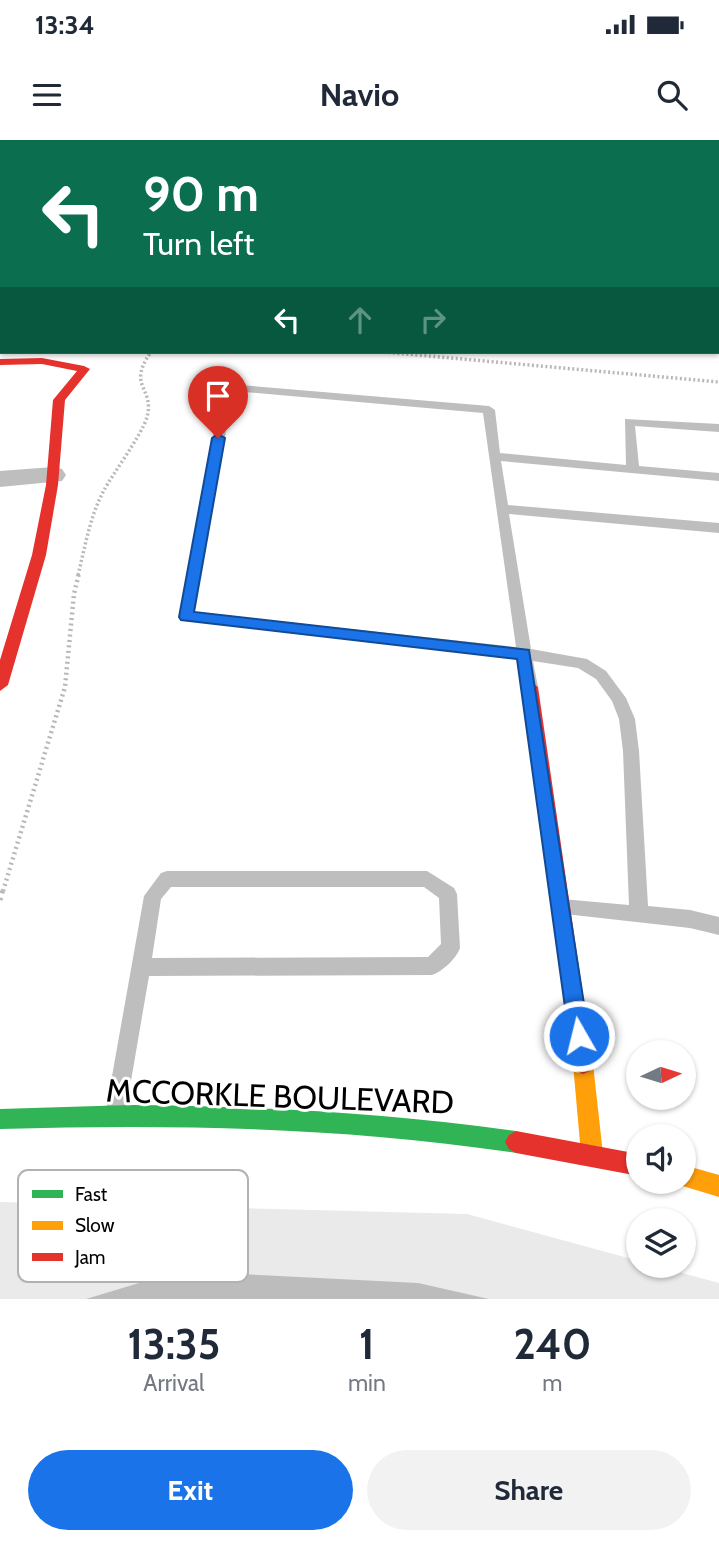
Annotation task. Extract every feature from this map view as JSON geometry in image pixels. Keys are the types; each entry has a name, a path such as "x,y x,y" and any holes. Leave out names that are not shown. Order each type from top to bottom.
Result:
{"street":[{"path":"0,362 35,358 55,360 84,369 59,400 52,475 39,555 7,637 0,685"},
{"path":"0,479 52,475"},
{"path":"530,687 562,907 592,1154"},
{"name":"MCCORKLE BOULEVARD","path":"0,1119 198,1115 382,1122 452,1130 626,1162"},
{"path":"696,1179 719,1186"}],"lane":[{"path":"530,687 524,654 494,456 489,410 228,387 186,617 524,654 582,663 601,675 618,698 627,719 639,914"},
{"path":"633,470 628,422 719,428"},
{"path":"494,456 719,477"},
{"path":"502,509 719,528"},
{"path":"115,1116 153,896 167,880 427,879 448,894 451,948 432,966 141,968"},
{"path":"562,907 690,919 719,926"}],"path":[{"path":"0,900 65,687 74,594 88,532 102,494 147,418 148,400 139,380 141,366 150,354"},
{"path":"406,354 719,382"}],"shaded area":[{"path":"0,1202 18,1202 18,1282 248,1282 248,1208 467,1214 626,1257 626,1278 696,1277 719,1283 719,1299 0,1299"},
{"path":"248,1274 418,1283 489,1299 86,1299 142,1282 248,1282"}],"traffic: fast":[{"path":"0,1119 259,1117 388,1126 516,1142"}],"traffic: slow":[{"path":"583,1064 592,1154"},
{"path":"696,1179 719,1186"}],"traffic: jam":[{"path":"0,362 42,361 84,369 59,400 52,485 39,555 0,685"},
{"path":"530,687 583,1064"},
{"path":"516,1142 626,1163"}],"route":[{"path":"218,438 186,617 524,654 579,1036"}]}
